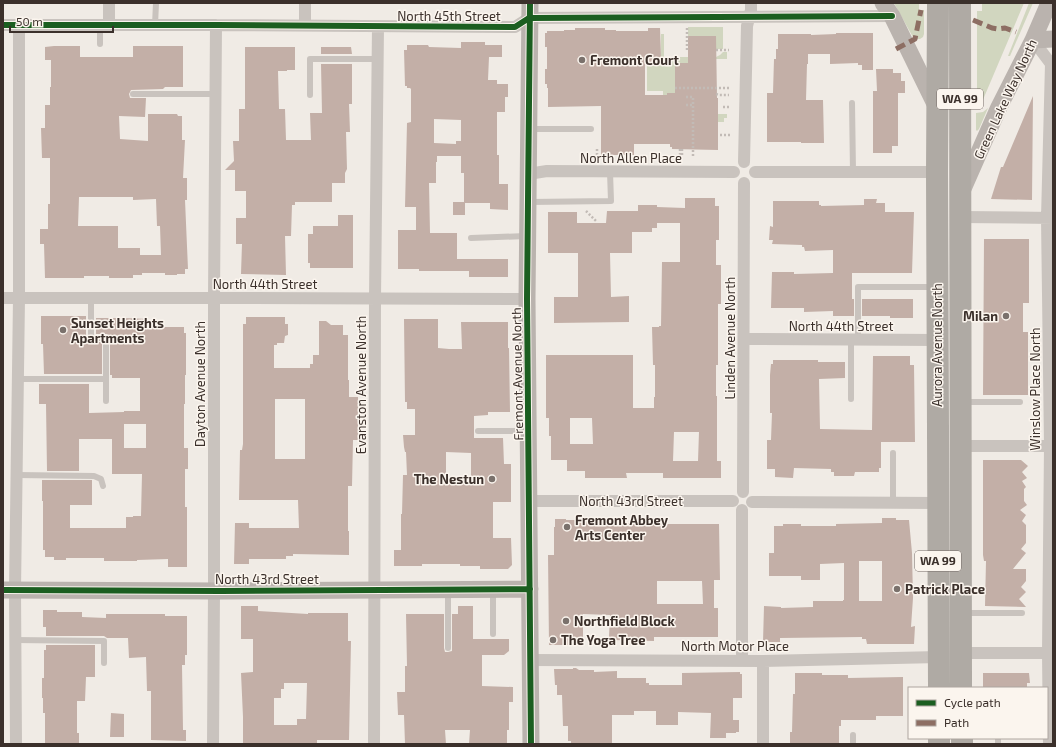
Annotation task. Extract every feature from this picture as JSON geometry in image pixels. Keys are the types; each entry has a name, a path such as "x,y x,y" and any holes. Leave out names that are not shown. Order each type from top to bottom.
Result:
{"highway":[{"name":"Aurora Avenue North","path":"938,3 937,340 939,687"},
{"name":"Aurora Avenue North","path":"960,3 961,687"}],"main road":[{"path":"1049,3 1053,5"},
{"name":"Green Lake Way North","path":"960,195 999,107 1033,40 1049,3"},
{"name":"Fremont Avenue North","path":"530,10 527,299 531,744"},
{"path":"887,10 938,109"},
{"path":"1033,40 1053,39"},
{"name":"North 43rd Street","path":"9,590 214,591 530,589"}],"street":[{"path":"105,25 109,3"},
{"path":"305,3 305,25"},
{"path":"744,162 747,26 751,3"},
{"name":"North 45th Street","path":"3,25 515,27 530,10 749,17 887,10"},
{"path":"16,744 15,640 9,590 17,475 19,298 19,25"},
{"name":"Dayton Avenue North","path":"213,744 216,25"},
{"name":"Evanston Avenue North","path":"374,744 375,298 378,27"},
{"name":"Winslow Place North","path":"1033,40 1051,64 1049,744"},
{"path":"744,162 752,165 755,170 755,175 752,180 747,183 742,183 737,180 734,172 737,165 744,162"},
{"name":"North Allen Place","path":"528,174 547,172 734,172"},
{"path":"755,172 937,172"},
{"name":"Linden Avenue North","path":"743,492 744,183"},
{"path":"960,217 1050,218"},
{"name":"North 44th Street","path":"3,298 527,299"},
{"name":"North 44th Street","path":"744,339 937,340"},
{"path":"961,446 1051,446"},
{"path":"743,492 750,496 752,502 747,510 738,510 733,501 736,494 743,492"},
{"name":"North 43rd Street","path":"529,501 733,501"},
{"path":"752,502 938,503"},
{"path":"742,510 742,660"},
{"path":"961,653 1050,653"},
{"name":"North Motor Place","path":"531,660 763,661 939,657"},
{"path":"763,661 763,744"}],"lane":[{"path":"155,25 156,3"},
{"path":"100,44 105,25"},
{"path":"310,95 310,60 377,60"},
{"path":"133,94 215,94"},
{"path":"852,103 853,172"},
{"path":"529,129 591,129"},
{"path":"528,202 611,201 610,172"},
{"path":"471,238 528,236"},
{"path":"851,399 858,287 937,287"},
{"path":"91,298 91,338 106,338 106,401"},
{"path":"18,379 106,379"},
{"path":"961,402 1020,402"},
{"path":"478,431 529,431"},
{"path":"893,453 893,503"},
{"path":"17,475 94,476 101,479 104,486"},
{"path":"448,589 448,648"},
{"path":"493,589 493,634"},
{"path":"961,613 1022,613"},
{"path":"15,640 104,641 104,663"},
{"path":"853,735 853,744"}],"path":[{"path":"687,30 688,51"},
{"path":"716,50 729,50"},
{"path":"675,88 729,88"},
{"path":"717,95 729,95"},
{"path":"686,97 693,97 693,156"},
{"path":"686,104 693,104"},
{"path":"723,107 729,107"},
{"path":"720,135 727,135"},
{"path":"597,149 597,156"},
{"path":"681,149 681,156"},
{"path":"586,211 596,221"}],"green space":[{"path":"894,3 919,3 919,10 924,10 923,37 920,39 914,39"},
{"path":"982,3 1024,3 982,102 977,106 977,11 982,11"},
{"path":"1029,3 1033,3 1010,56 1008,56"},
{"path":"688,27 723,27 723,49 716,49 716,36 688,36"},
{"path":"661,34 664,34 664,64 665,57 716,57 723,52 727,52 727,59 699,59 699,63 675,63 675,89 717,89 716,92 697,93 696,106 706,106 707,114 727,114 727,118 724,118 724,122 718,122 718,118 700,118 700,138 694,138 694,91 686,91 686,93 667,93 667,108 663,108 663,91 647,91 647,64 652,63 652,57 661,57"},
{"path":"988,108 977,131 976,113 983,112"}],"building":[{"path":"575,28 605,28 605,30 616,31 648,31 648,28 660,28 661,57 652,57 652,64 645,64 645,95 667,95 667,93 675,93 675,63 688,63 688,36 716,36 718,150 672,149 670,144 634,144 634,155 601,155 601,106 548,107 548,88 547,84 545,84 547,47 545,47 545,33 547,33 547,31 575,30"},
{"path":"873,33 873,70 862,70 862,65 858,65 858,63 830,64 830,54 808,54 806,100 823,100 824,143 767,142 767,93 773,93 774,59 776,59 776,49 778,49 778,34 811,35"},
{"path":"461,42 485,42 485,45 502,45 502,57 489,57 488,80 497,80 497,84 508,84 508,97 505,97 505,112 497,112 497,155 499,155 499,184 508,184 508,210 490,209 490,203 465,203 465,215 453,215 453,202 464,202 464,173 461,173 461,156 437,156 436,183 429,183 430,233 457,233 457,259 508,259 508,277 469,277 469,271 419,271 419,269 398,269 398,230 416,230 416,207 405,207 407,123 411,122 411,89 405,86 404,50 407,50 407,45 461,48","holes":["434,119 461,120 461,141 456,141 456,144 434,143"]},
{"path":"80,46 80,57 133,57 133,46 183,46 183,87 131,90 129,94 130,98 146,98 145,117 119,116 120,139 148,141 148,114 177,114 178,116 182,116 182,140 185,140 183,178 187,178 187,200 185,200 188,269 185,269 185,274 165,275 165,273 142,273 142,275 133,275 133,278 84,276 84,278 45,278 44,244 40,244 40,229 48,229 48,204 50,204 50,158 42,158 41,128 45,128 45,105 50,105 51,60 45,60 45,47","holes":["79,197 133,197 133,200 156,199 157,226 160,226 161,255 140,255 140,248 118,248 118,226 78,226"]},
{"path":"245,47 295,47 295,70 278,71 279,109 285,109 286,140 311,140 310,113 322,113 321,64 352,64 352,104 349,104 350,132 346,132 347,169 345,173 345,183 332,183 332,202 295,202 295,205 292,205 291,236 285,236 286,275 241,274 242,244 236,244 236,218 246,218 246,191 235,191 235,170 225,170 234,161 233,141 239,141 239,109 245,109"},
{"path":"321,47 351,47 352,54 321,54"},
{"path":"876,69 893,69 893,73 901,73 901,81 905,81 905,93 898,93 898,146 892,146 892,153 873,153 873,91 877,91"},
{"path":"1033,96 1032,200 991,199 1001,167 1003,167"},
{"path":"685,198 715,198 715,206 719,206 719,240 716,240 716,265 721,265 721,304 718,304 718,365 716,365 716,396 717,461 721,461 721,478 663,478 663,473 626,473 627,478 585,478 585,471 567,471 567,460 551,460 549,418 546,418 546,355 633,355 633,408 654,408 655,365 653,365 652,327 661,326 662,262 680,262 680,223 657,223 657,228 652,228 652,232 632,232 632,253 610,253 611,297 629,296 629,322 554,323 554,297 578,297 578,253 548,253 548,212 577,212 577,223 606,223 607,211 638,211 638,205 657,205 657,207 685,208","holes":["570,418 592,418 593,444 570,444","674,432 699,432 698,461 673,461"]},
{"path":"864,199 877,199 876,203 885,203 885,212 914,212 912,273 852,273 852,299 854,299 854,316 833,316 833,311 804,312 804,308 771,308 772,272 794,272 794,274 833,273 833,250 805,251 802,245 772,244 773,240 769,240 770,226 773,227 773,201 819,201 819,205 821,206 864,205"},
{"path":"338,215 353,215 353,268 310,268 310,263 308,263 308,234 313,234 313,226 338,226"},
{"name":"Milan","path":"984,239 1029,239 1029,303 1023,303 1023,332 1028,332 1028,395 983,395"},
{"path":"862,299 913,299 913,318 862,316"},
{"path":"41,316 86,316 87,341 102,342 102,374 44,374 43,344 41,344"},
{"path":"246,317 285,317 285,324 288,324 288,335 285,336 284,343 277,343 277,345 274,345 274,368 310,368 310,364 313,364 313,355 319,355 319,321 326,321 331,325 343,325 343,335 348,335 349,397 358,397 358,440 353,440 352,486 348,486 349,555 293,554 293,556 286,556 286,559 249,559 249,564 234,564 235,523 249,523 249,528 299,528 298,500 239,500 240,450 242,450 243,444 243,324 246,324","holes":["275,399 305,399 305,459 275,459"]},
{"path":"96,318 148,319 148,325 152,325 151,327 184,327 184,333 186,333 186,375 184,404 184,448 188,448 188,469 185,469 185,507 187,507 187,567 168,567 168,559 104,561 104,558 66,558 66,560 54,560 54,557 45,557 45,550 43,550 42,480 92,480 92,505 70,505 70,528 126,528 126,517 141,516 142,474 112,474 112,439 79,439 79,471 47,471 46,404 39,404 39,384 89,384 89,413 140,411 140,378 112,378 112,375 110,375 110,336 106,334 96,334","holes":["124,424 146,424 146,448 124,448"]},
{"path":"404,319 438,319 438,348 449,349 462,349 461,322 508,322 510,412 488,412 488,415 474,416 474,438 503,438 504,464 511,464 511,502 493,502 493,538 511,538 512,565 508,569 480,569 480,566 460,566 460,564 394,566 394,550 401,550 403,475 407,475 406,452 403,435 415,435 415,409 407,409 407,402 405,402","holes":["446,452 471,453 471,477 446,477"]},
{"path":"873,356 910,356 910,365 914,365 915,442 881,442 881,468 879,468 879,472 855,472 854,476 834,476 834,472 831,472 831,469 794,468 793,478 775,477 775,469 767,469 767,440 771,440 772,413 770,413 770,375 773,360 818,360 818,362 845,362 845,378 819,379 820,429 872,430"},
{"path":"983,460 1021,460 1028,466 1022,472 1027,478 1022,481 1026,487 1024,489 1024,501 1027,505 1020,510 1026,515 1022,521 1026,525 1026,543 1021,549 1026,553 1013,569 1026,569 1026,581 1021,587 1026,592 1019,599 1026,607 985,606 986,561 984,561 983,555"},
{"path":"882,518 909,520 912,553 913,598 911,627 915,626 914,644 867,644 866,639 862,639 862,637 780,638 780,642 763,642 764,606 781,608 813,607 813,601 844,600 844,563 820,564 820,580 801,580 801,576 769,576 769,553 774,553 774,526 783,526 783,524 801,524 801,526 836,526 836,524 882,523","holes":["859,561 882,561 882,601 859,601"]},
{"path":"555,519 613,519 613,523 719,524 720,580 714,580 714,608 718,608 718,637 654,637 654,641 610,640 610,615 583,614 583,645 549,645 548,555 554,555","holes":["657,581 702,581 703,604 657,604"]},
{"path":"241,606 258,606 258,611 308,614 348,613 348,641 351,641 349,740 317,740 317,744 243,744 241,673 253,672 253,639 241,639","holes":["284,683 307,683 306,719 297,719 297,725 274,725 274,698 281,698 281,689 284,689"]},
{"path":"458,606 473,606 473,639 509,639 509,651 504,655 482,655 482,686 513,687 513,702 509,702 509,730 507,730 507,744 469,744 470,730 445,730 446,744 405,744 404,715 398,715 397,692 405,692 405,666 407,666 406,614 444,614 444,648 445,652 448,652 452,651 452,614 458,614"},
{"path":"43,610 57,610 57,612 82,612 82,617 106,618 106,614 165,614 165,616 187,616 187,655 185,655 185,665 182,665 183,730 186,730 186,741 151,740 151,691 147,691 146,657 129,658 128,638 107,638 104,636 46,636 46,627 43,627"},
{"path":"46,645 95,645 95,677 86,677 85,701 77,701 77,733 79,733 79,744 45,744 45,713 43,713 42,678 44,678 44,650 46,650"},
{"path":"573,668 579,670 594,670 594,672 617,671 617,678 646,678 646,683 649,683 649,685 682,685 682,673 740,672 740,674 742,674 742,698 733,698 733,720 739,720 739,732 726,733 726,738 710,738 711,713 678,712 678,725 656,725 656,711 634,711 634,715 612,715 612,744 571,744 571,741 568,741 568,726 563,726 562,695 557,695 554,669"},
{"path":"795,673 848,675 848,678 903,677 903,716 876,716 876,720 841,720 841,726 839,726 839,744 790,744 790,732 792,732 793,694 795,694"},
{"path":"983,673 1029,673 1030,683 1027,683 1027,687 983,687"},
{"path":"111,713 124,714 124,737 110,737"}],"marked path":[{"path":"896,49 915,39 921,10"},
{"path":"973,20 992,28 1005,28 1016,32"}],"cycle path":[{"path":"530,3 527,299 531,744"},
{"path":"3,25 515,27 529,18 892,16"},
{"path":"3,590 221,591 530,589"}],"place":[{"name":"Fremont Court","path":"582,60"},
{"name":"Milan","path":"1006,316"},
{"name":"Sunset Heights Apartments","path":"63,330"},
{"name":"The Nestun","path":"492,479"},
{"name":"Fremont Abbey Arts Center","path":"567,527"},
{"name":"Patrick Place","path":"897,589"},
{"name":"Northfield Block","path":"566,621"},
{"name":"The Yoga Tree","path":"553,640"}]}
